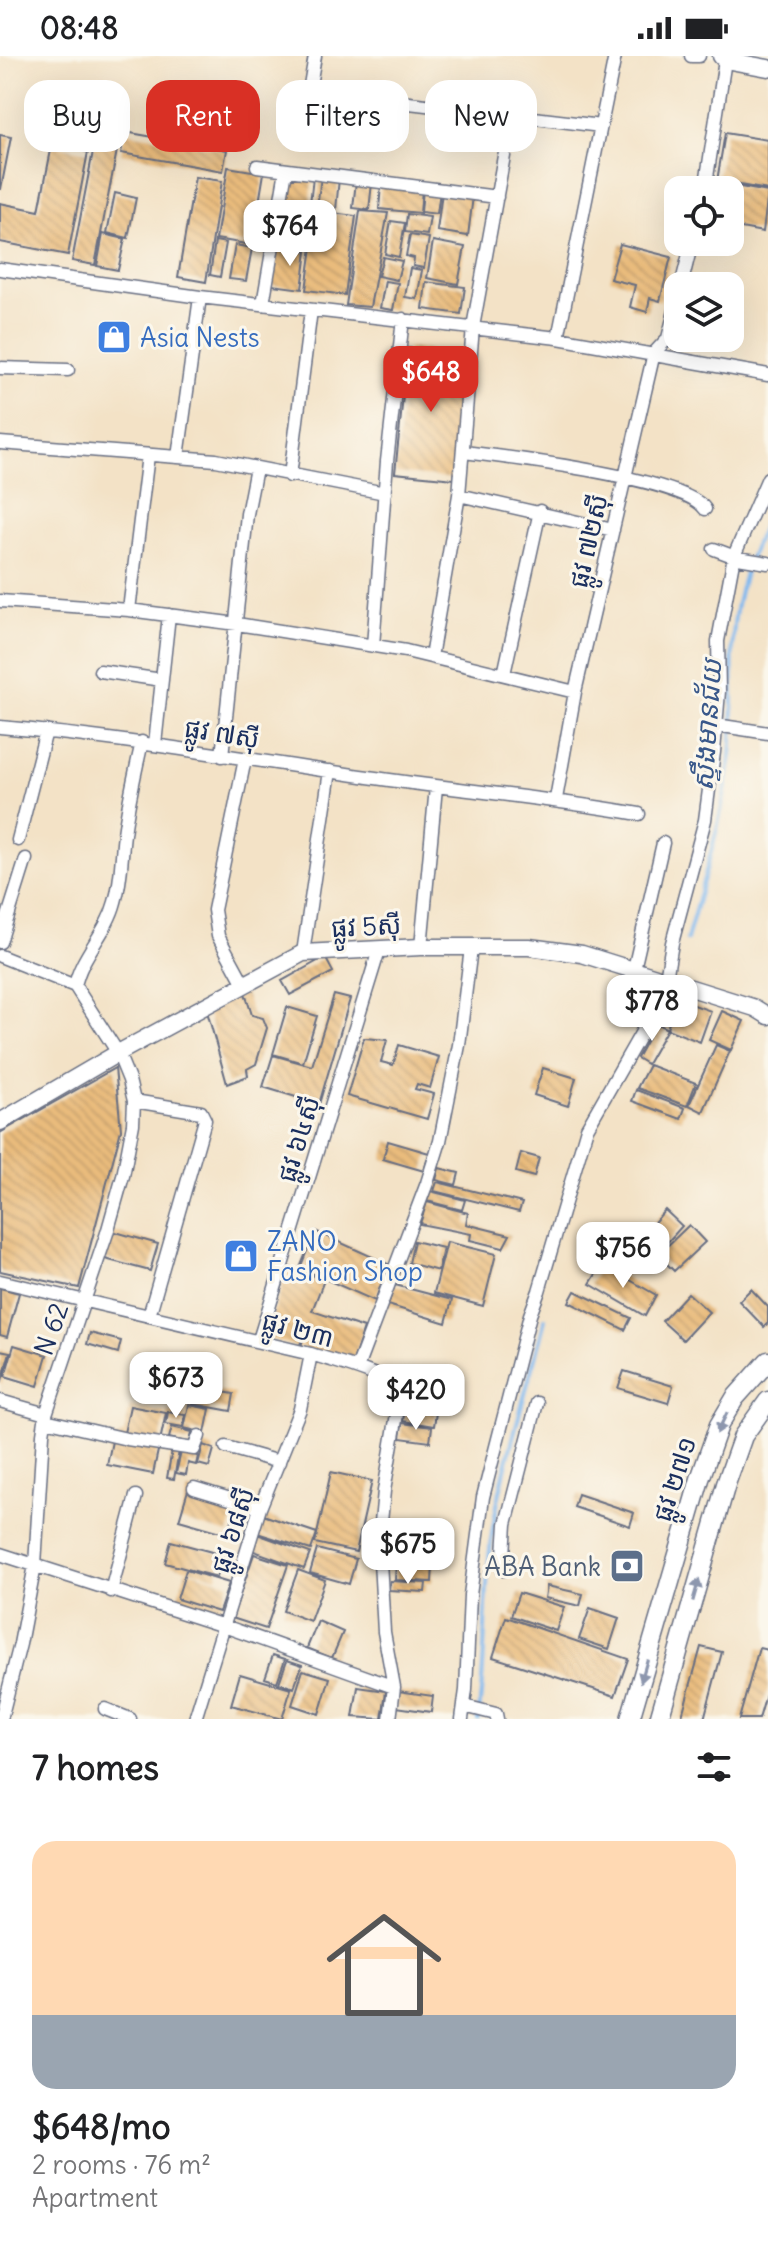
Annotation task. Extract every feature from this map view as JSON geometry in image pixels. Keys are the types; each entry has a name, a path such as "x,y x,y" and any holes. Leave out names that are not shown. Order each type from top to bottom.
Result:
{"main road":[{"name":"ផ្លូវ ២៧១","path":"630,1719 696,1492 719,1425 735,1398 768,1361"},
{"name":"ផ្លូវ ២៧១","path":"659,1719 726,1484 743,1436 768,1401"}],"street":[{"path":"311,80 315,56"},
{"path":"558,338 615,56"},
{"path":"691,56 699,56"},
{"path":"707,176 723,58 768,68"},
{"path":"409,103 601,126"},
{"path":"431,657 459,495 473,327 504,156"},
{"path":"257,166 497,197"},
{"path":"263,304 286,170"},
{"path":"0,269 200,297 558,338 768,375"},
{"path":"178,457 200,297"},
{"path":"290,476 311,310"},
{"path":"373,646 403,319"},
{"name":"ផ្លូវ ៧២ស៊ី","path":"556,799 575,692 654,353 664,342"},
{"path":"0,368 68,370"},
{"path":"0,443 216,460 385,493"},
{"path":"464,452 555,463 626,477 695,499 705,509"},
{"path":"129,610 148,455"},
{"path":"222,756 247,514 256,468"},
{"path":"493,1715 466,1711 470,1595 483,1525 483,1497 530,1315 587,1128 651,1016 666,979 672,943 705,820 720,726 718,641 736,557 768,478"},
{"path":"459,495 613,530"},
{"path":"504,674 540,511"},
{"path":"714,549 762,562"},
{"path":"0,601 129,610 237,624 431,657 575,692"},
{"path":"0,956 75,986 86,957 103,933 115,906 122,878 131,792 149,743 162,680 169,615"},
{"path":"100,671 162,680"},
{"path":"720,726 768,733"},
{"name":"ផ្លូវ ៧ស៊ី","path":"0,727 149,743 436,787 536,800 556,799 639,814"},
{"path":"18,840 46,731"},
{"path":"244,984 218,936 214,910 245,759"},
{"path":"303,953 330,771"},
{"path":"421,947 436,787"},
{"path":"634,969 663,843"},
{"path":"0,942 26,859"},
{"name":"ផ្លូវ 5ស៊ី","path":"0,1122 118,1053 303,953 421,947 529,947 582,954 755,1008 768,1016"},
{"path":"357,1368 440,1141 459,1045 471,948"},
{"name":"ផ្លូវ ៦៤ស៊ី","path":"259,1340 379,950"},
{"name":"N 62","path":"1,1719 35,1565 46,1417 123,1176 133,1124 134,1101 118,1053 75,986"},
{"path":"134,1101 201,1112 205,1120 149,1316"},
{"name":"ផ្លូវ ២៣","path":"0,1281 311,1354 357,1368 397,1390 399,1402 379,1543 384,1632 394,1687 390,1719"},
{"name":"ផ្លូវ ៦៨ស៊ី","path":"195,1719 260,1508 300,1409 311,1354"},
{"path":"0,1401 127,1439 194,1449 199,1436"},
{"path":"503,1570 504,1528 537,1403"},
{"path":"226,1447 279,1462"},
{"path":"194,1488 260,1508"},
{"path":"111,1591 136,1496"},
{"path":"483,1525 504,1528"},
{"path":"0,1554 224,1626 394,1687"},
{"path":"105,1709 130,1719"}],"building":[{"path":"130,133 146,136 146,152 227,152 223,171 121,153 130,152"},
{"path":"725,133 768,140 768,190 744,186 744,176 718,176"},
{"path":"0,135 11,137 1,189 0,189"},
{"path":"51,152 88,152 68,255 0,242 0,203 39,211"},
{"path":"93,152 117,152 95,265 72,261"},
{"path":"228,167 264,173 252,245 216,239"},
{"path":"289,173 313,177 305,247 277,243"},
{"path":"321,176 339,178 336,210 317,208"},
{"path":"195,177 222,181 206,282 178,277"},
{"path":"356,181 372,183 369,210 353,208"},
{"path":"381,185 422,189 420,213 379,209"},
{"path":"744,188 768,192 763,232 744,229"},
{"path":"423,189 440,191 437,214 421,212"},
{"path":"442,192 473,196 468,236 437,231"},
{"path":"115,193 136,198 128,238 107,233"},
{"path":"317,211 356,216 345,295 306,290"},
{"path":"360,211 388,213 370,307 346,305"},
{"path":"407,214 430,217 427,235 405,232"},
{"path":"391,221 405,223 399,257 385,254"},
{"path":"103,234 125,239 118,270 97,266"},
{"path":"410,235 429,238 424,268 413,266 414,258 406,256"},
{"path":"215,241 226,243 220,277 210,275"},
{"path":"433,241 465,247 458,284 427,278"},
{"path":"620,244 671,257 667,272 664,272 660,301 650,298 647,312 630,307 635,285 610,279"},
{"path":"235,245 252,248 246,281 229,279"},
{"path":"278,247 307,251 302,289 272,285"},
{"path":"383,257 402,261 397,280 378,276"},
{"path":"410,268 422,270 417,299 405,297"},
{"path":"385,281 398,283 393,310 380,308"},
{"path":"426,282 465,287 461,314 423,309"},
{"path":"408,348 467,354 454,479 395,473"},
{"path":"325,957 333,972 290,995 282,981"},
{"path":"245,993 252,1015 263,1018 267,1028 256,1064 247,1069 248,1076 227,1084 207,1011"},
{"path":"334,995 350,999 319,1104 263,1087 273,1055 312,1066"},
{"path":"677,999 711,1011 700,1042 667,1029"},
{"path":"287,1007 317,1016 303,1063 273,1054"},
{"path":"722,1011 744,1021 731,1050 709,1040"},
{"path":"656,1023 667,1029 647,1064 637,1058"},
{"path":"364,1038 387,1040 381,1062 393,1065 399,1045 439,1057 430,1088 417,1084 415,1089 434,1094 427,1119 347,1096"},
{"path":"716,1045 730,1051 703,1112 689,1105"},
{"path":"649,1065 696,1083 687,1106 637,1088"},
{"path":"115,1068 121,1130 79,1288 0,1271 0,1133"},
{"path":"543,1068 576,1078 568,1106 534,1095"},
{"path":"636,1090 685,1108 681,1119 632,1101"},
{"path":"388,1141 429,1153 424,1171 383,1159"},
{"path":"521,1153 539,1158 534,1177 516,1172"},
{"path":"439,1168 459,1173 456,1185 436,1180"},
{"path":"437,1182 522,1203 519,1212 434,1191"},
{"path":"430,1191 465,1200 462,1210 427,1201"},
{"path":"427,1202 468,1213 466,1224 510,1235 503,1248 470,1240 471,1234 420,1224"},
{"path":"665,1210 682,1226 656,1255 639,1239"},
{"path":"689,1225 705,1242 674,1271 658,1255"},
{"path":"112,1231 158,1244 150,1271 105,1259"},
{"path":"315,1231 388,1264 375,1301 300,1268"},
{"path":"414,1241 443,1248 438,1271 409,1263"},
{"path":"447,1242 496,1254 483,1306 434,1293"},
{"path":"602,1264 656,1295 645,1316 590,1284"},
{"path":"289,1267 324,1280 312,1311 364,1328 352,1364 301,1347 306,1327 299,1348 265,1336"},
{"path":"395,1285 452,1300 446,1323 388,1305"},
{"path":"0,1288 19,1293 7,1337 0,1335"},
{"path":"751,1289 768,1307 768,1323 764,1327 739,1301"},
{"path":"575,1291 631,1318 625,1330 569,1302"},
{"path":"688,1293 709,1312 683,1340 662,1321"},
{"path":"90,1333 121,1341 118,1353 87,1344"},
{"path":"14,1345 47,1355 38,1386 5,1376"},
{"path":"0,1350 10,1352 1,1384 0,1384"},
{"path":"624,1371 673,1386 668,1403 618,1388"},
{"path":"196,1387 234,1394 231,1411 193,1404"},
{"path":"406,1401 437,1406 434,1426 403,1421"},
{"path":"189,1405 210,1409 205,1433 184,1428"},
{"path":"130,1406 166,1413 153,1474 107,1465 112,1441 124,1433"},
{"path":"168,1412 185,1415 183,1427 166,1424"},
{"path":"402,1423 432,1427 430,1442 400,1438"},
{"path":"172,1427 192,1432 190,1443 169,1438"},
{"path":"203,1445 214,1449 209,1467 198,1464"},
{"path":"172,1450 179,1451 174,1479 167,1478"},
{"path":"181,1452 198,1456 196,1465 188,1463 186,1475 176,1473"},
{"path":"331,1472 372,1481 356,1552 315,1543"},
{"path":"188,1490 237,1504 228,1534 179,1520"},
{"path":"578,1494 634,1513 630,1526 574,1507"},
{"path":"263,1515 317,1533 311,1550 257,1533"},
{"path":"257,1534 310,1553 304,1569 251,1550"},
{"path":"387,1535 435,1538 434,1552 386,1549"},
{"path":"171,1541 223,1555 217,1577 165,1563"},
{"path":"317,1549 356,1559 349,1584 310,1573"},
{"path":"254,1554 288,1565 266,1629 232,1618"},
{"path":"396,1563 433,1565 432,1582 395,1580"},
{"path":"186,1570 229,1583 219,1612 177,1599"},
{"path":"298,1570 325,1580 310,1621 283,1611"},
{"path":"390,1581 426,1583 425,1592 389,1590"},
{"path":"547,1586 583,1594 580,1606 545,1598"},
{"path":"519,1593 564,1607 556,1631 511,1616"},
{"path":"590,1608 619,1618 609,1649 579,1639"},
{"path":"506,1617 628,1659 615,1696 493,1657"},
{"path":"318,1621 343,1632 332,1658 307,1648"},
{"path":"701,1647 722,1652 704,1719 681,1719"},
{"path":"759,1648 768,1650 768,1688 759,1719 739,1719"},
{"path":"273,1655 285,1659 277,1682 265,1678"},
{"path":"287,1660 302,1665 294,1688 279,1683"},
{"path":"303,1670 330,1678 319,1714 292,1705"},
{"path":"240,1674 291,1689 282,1719 231,1705"},
{"path":"358,1687 386,1691 382,1719 353,1717"},
{"path":"398,1691 433,1696 431,1712 396,1707"}],"waterway":[{"name":"ស្ទឹងមានជ័យ","path":"687,940 718,825 731,755 733,638 737,605 768,514"},
{"name":"ស្ទឹងមានជ័យ","path":"478,1719 488,1567 495,1516 545,1319"}],"place":[{"name":"Asia Nests","path":"114,337"},
{"name":"ZANO Fashion Shop","path":"241,1256"},
{"name":"ABA Bank","path":"627,1566"}]}
